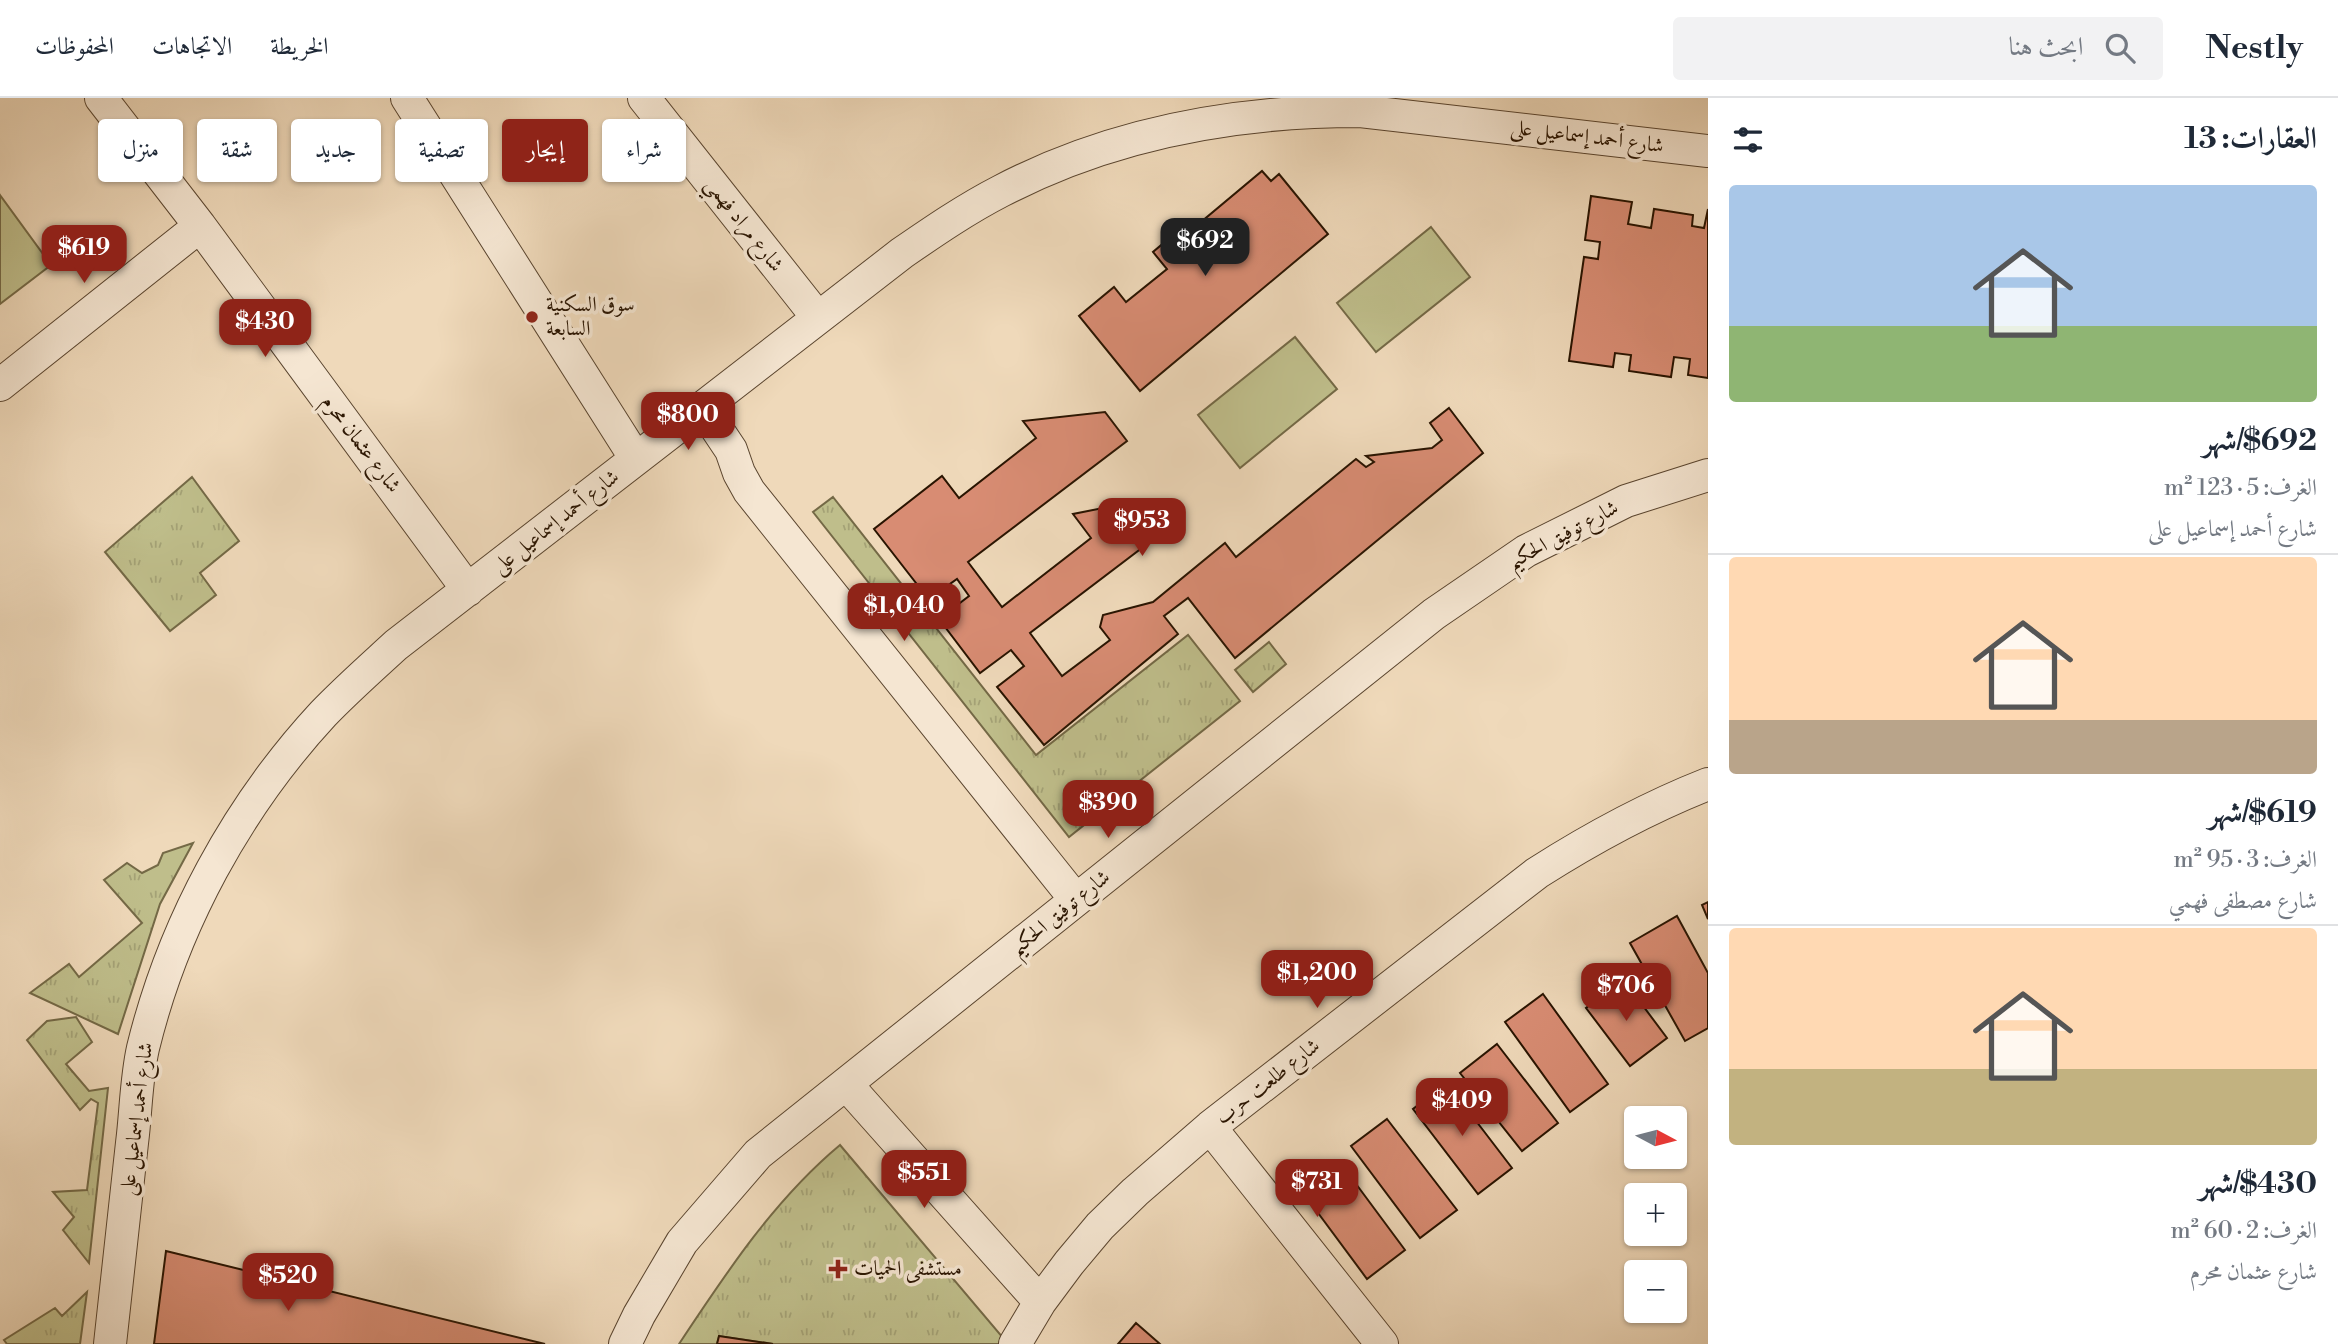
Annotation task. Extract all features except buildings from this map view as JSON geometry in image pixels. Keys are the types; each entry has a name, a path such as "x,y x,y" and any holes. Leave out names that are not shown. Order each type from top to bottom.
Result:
{"street":[{"name":"شارع عثمان محرم","path":"101,98 200,226 468,590"},
{"path":"407,98 636,459"},
{"name":"شارع مراد فهمي","path":"645,98 818,318"},
{"name":"شارع أحمد إسماعيل على","path":"110,1344 143,1051 159,994 179,939 232,834 260,792 323,714 397,645 902,253 951,220 1002,191 1055,167 1111,146 1160,132 1272,114 1360,111 1708,151"},
{"path":"0,385 200,226"},
{"path":"703,408 731,450 749,491 1076,900"},
{"name":"شارع توفيق الحكيم","path":"625,1344 682,1242 758,1154 846,1083 1434,614 1526,551 1626,501 1708,475"},
{"name":"شارع طلعت حرب","path":"1015,1344 1040,1302 1100,1226 1210,1127 1537,873 1591,838 1625,820 1708,783"},
{"path":"846,1083 1040,1302"},
{"path":"1210,1127 1382,1344"}],"green space":[{"path":"0,195 51,265 0,304"},
{"path":"1431,227 1470,277 1376,352 1337,303"},
{"path":"1295,337 1337,389 1240,468 1198,415"},
{"path":"192,477 239,541 200,573 216,595 170,631 105,552"},
{"path":"833,497 1036,755 1188,635 1240,701 1069,837 813,512"},
{"path":"1269,642 1286,664 1253,692 1235,670"},
{"path":"193,843 160,904 118,1034 30,993 69,964 79,977 142,923 104,880 127,863 142,873 158,865 163,853"},
{"path":"76,1017 92,1042 66,1064 89,1091 108,1088 89,1263 63,1230 74,1217 53,1192 87,1190 98,1103 91,1099 80,1110 27,1040 47,1021"},
{"name":"مستشفى الحميات","path":"840,1145 1004,1339 1000,1344 773,1344 719,1336 717,1344 679,1344 733,1264 772,1213 816,1166"},
{"path":"87,1292 80,1344 7,1344 4,1340 55,1308 62,1316"}],"place":[{"name":"سوق السكنية السابعة","path":"532,317"},
{"name":"مستشفى الحميات","path":"838,1269"}]}
